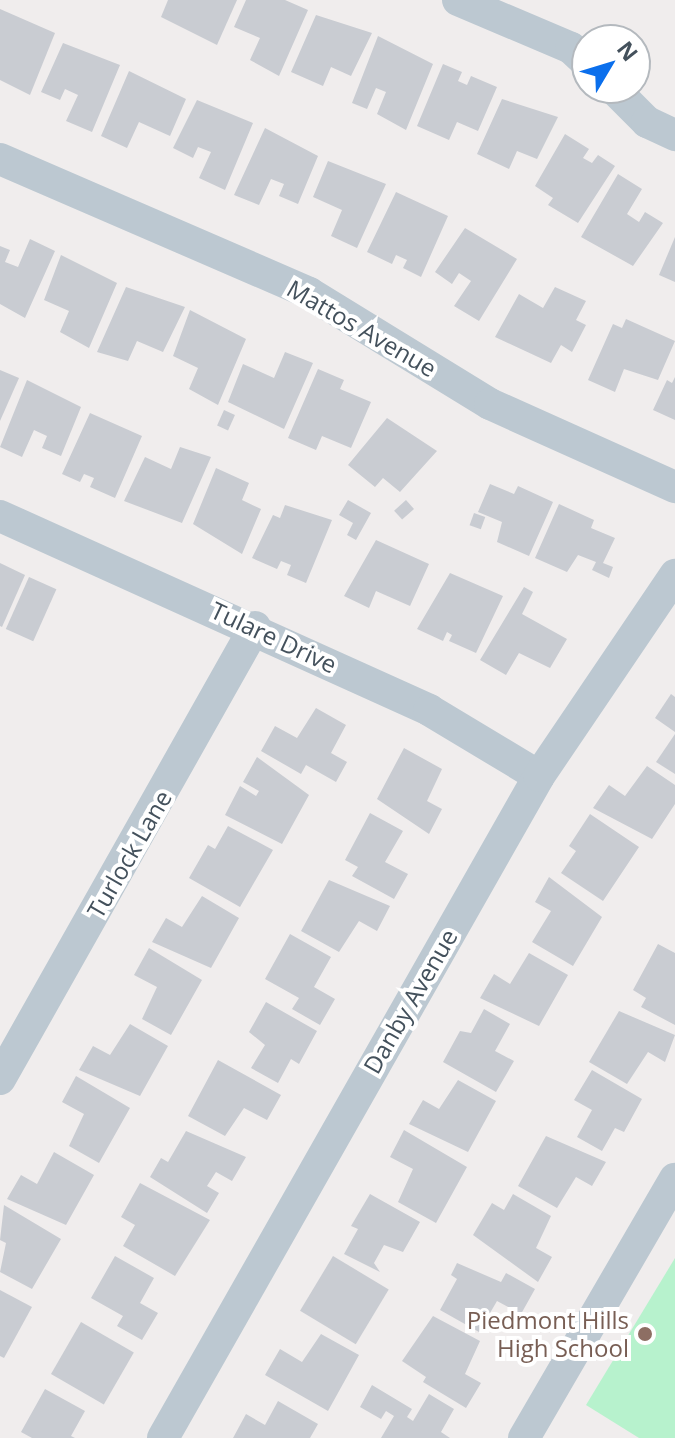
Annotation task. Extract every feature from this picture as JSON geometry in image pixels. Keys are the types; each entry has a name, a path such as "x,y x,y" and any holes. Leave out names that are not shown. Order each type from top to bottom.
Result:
{"street":[{"path":"458,0 571,48"},
{"path":"629,104 647,122 675,135"},
{"name":"Mattos Avenue","path":"0,159 309,293 490,404 675,487"},
{"name":"Tulare Drive","path":"0,516 255,627 429,710 539,776"},
{"name":"Danby Avenue","path":"163,1438 539,776 675,575"},
{"name":"Turlock Lane","path":"0,1079 255,627"},
{"path":"524,1438 675,1179"}],"green space":[{"name":"Piedmont Hills High School","path":"675,1258 675,1438 639,1438 586,1405"}],"building":[{"path":"168,0 237,0 217,45 161,17"},
{"path":"246,0 285,0 308,10 279,76 250,60 260,38 234,27"},
{"path":"0,9 55,33 30,95 0,80"},
{"path":"316,15 372,33 351,76 331,67 323,86 291,72"},
{"path":"378,36 433,64 406,130 377,114 386,92 376,88 367,109 352,103"},
{"path":"63,43 120,65 92,132 66,121 78,95 65,89 60,100 41,92"},
{"path":"443,64 462,72 458,81 467,85 471,76 497,87 478,131 457,122 449,140 417,126"},
{"path":"129,71 186,99 170,136 139,122 127,148 101,136"},
{"path":"502,99 558,117 537,159 517,151 509,169 477,154"},
{"path":"197,100 253,123 225,190 199,178 211,152 198,147 193,158 173,148"},
{"path":"265,128 318,156 298,204 279,196 284,184 271,179 259,205 234,195"},
{"path":"565,134 589,149 583,158 592,163 598,155 615,166 578,223 548,205 553,198 535,186"},
{"path":"328,161 386,184 357,248 331,236 342,210 313,197"},
{"path":"618,174 642,189 627,214 639,222 645,212 663,223 633,266 581,237"},
{"path":"396,192 448,216 421,277 403,268 407,260 396,255 392,264 367,252"},
{"path":"465,228 517,259 479,321 454,306 471,281 459,273 452,284 435,272"},
{"path":"675,237 675,282 659,275"},
{"path":"30,239 55,251 25,318 0,304 0,246 10,250 5,262 18,267"},
{"path":"61,255 117,283 89,348 60,332 69,311 44,300"},
{"path":"126,287 185,307 163,352 137,341 128,361 97,352"},
{"path":"555,287 586,301 576,320 586,325 572,352 561,345 551,363 495,337 519,294 543,308"},
{"path":"190,310 246,339 218,405 189,389 198,368 173,356"},
{"path":"626,319 675,341 658,380 624,369 615,392 588,380 613,324 622,328"},
{"path":"285,352 313,363 284,429 228,402 243,364 274,378"},
{"path":"318,369 344,380 340,389 371,402 351,448 322,436 316,450 288,438"},
{"path":"0,370 19,378 0,421"},
{"path":"675,377 675,420 653,410 667,380 672,383"},
{"path":"27,380 81,407 61,456 42,448 47,436 34,430 22,457 0,447"},
{"path":"224,410 235,415 228,430 217,426"},
{"path":"90,413 142,436 115,498 90,487 94,478 84,474 80,482 62,474"},
{"path":"387,418 437,451 400,492 383,478 375,487 348,465"},
{"path":"180,447 211,457 182,523 124,501 145,457 171,469"},
{"path":"216,468 249,483 242,500 261,509 242,554 193,524"},
{"path":"490,484 514,494 518,486 553,502 529,556 497,542 502,522 478,512"},
{"path":"348,500 371,513 356,540 347,535 353,523 339,515"},
{"path":"406,500 414,509 402,520 394,511"},
{"path":"559,504 594,520 591,528 615,538 603,563 613,567 609,578 592,570 596,562 578,555 567,572 535,558"},
{"path":"285,505 332,520 306,583 287,575 291,565 281,561 277,569 252,558 273,515 280,518"},
{"path":"474,513 485,517 481,529 470,525"},
{"path":"376,540 429,564 410,606 376,591 369,608 344,596"},
{"path":"0,563 25,575 2,627 0,626"},
{"path":"450,573 503,596 476,653 449,641 452,635 447,632 443,641 417,629"},
{"path":"29,577 56,589 33,641 6,629"},
{"path":"524,587 533,592 522,614 567,639 550,668 519,653 506,675 480,660"},
{"path":"671,694 675,697 675,732 655,718"},
{"path":"316,708 346,725 331,753 347,762 336,782 306,765 301,774 261,751 275,726 297,738"},
{"path":"675,734 675,774 656,762"},
{"path":"404,748 442,769 427,801 442,809 429,834 377,799"},
{"path":"257,757 309,795 282,844 225,815 240,786 256,796 259,791 243,782"},
{"path":"647,766 675,785 675,804 652,839 593,808 609,785 625,796"},
{"path":"370,813 403,831 385,862 408,874 394,899 352,876 358,867 345,860"},
{"path":"590,814 639,847 603,901 561,873 576,851 569,846"},
{"path":"228,826 273,850 240,907 189,878 208,845 215,849"},
{"path":"549,877 602,917 573,966 532,942 551,911 535,902"},
{"path":"329,880 390,906 377,931 359,921 339,952 301,931"},
{"path":"202,896 239,918 211,968 152,942 166,918 182,927"},
{"path":"290,934 331,957 314,987 335,999 320,1025 292,1009 299,998 265,979"},
{"path":"658,944 675,953 675,1025 641,1007 646,998 633,990"},
{"path":"149,948 202,980 171,1035 142,1019 157,987 134,975"},
{"path":"529,953 568,975 539,1026 480,998 494,974 510,984"},
{"path":"266,1002 317,1031 299,1064 291,1059 278,1083 251,1068 265,1045 249,1032"},
{"path":"484,1009 510,1024 495,1051 514,1061 496,1092 443,1062 460,1031 471,1033"},
{"path":"619,1011 675,1035 665,1062 648,1052 627,1084 589,1062"},
{"path":"130,1024 168,1046 140,1096 79,1070 93,1046 110,1055"},
{"path":"218,1060 281,1095 267,1120 244,1108 225,1136 188,1116"},
{"path":"592,1070 642,1099 624,1132 615,1128 602,1151 577,1137 592,1110 574,1100"},
{"path":"76,1076 130,1108 99,1163 69,1146 84,1114 62,1102"},
{"path":"458,1080 496,1101 468,1152 409,1124 423,1100 439,1109"},
{"path":"404,1130 467,1167 436,1223 398,1202 413,1169 390,1157"},
{"path":"186,1131 246,1157 232,1181 216,1172 207,1186 219,1193 207,1213 150,1177 161,1158 168,1162"},
{"path":"546,1136 606,1162 592,1186 576,1177 557,1208 518,1186"},
{"path":"54,1152 94,1175 66,1225 7,1199 21,1175 37,1184"},
{"path":"140,1183 210,1220 175,1276 123,1246 135,1225 121,1217"},
{"path":"370,1194 420,1222 403,1252 384,1245 374,1263 380,1272 344,1254 358,1229 351,1226"},
{"path":"513,1194 551,1216 536,1248 552,1257 538,1282 473,1235 492,1203 504,1210"},
{"path":"4,1205 61,1239 32,1289 0,1272 6,1243 0,1240"},
{"path":"115,1256 154,1278 140,1303 158,1313 142,1340 117,1326 123,1316 91,1298"},
{"path":"333,1256 389,1289 356,1344 300,1311"},
{"path":"457,1263 501,1282 506,1273 535,1289 521,1314 497,1301 479,1332 440,1310 457,1279 451,1275"},
{"path":"0,1290 32,1307 4,1358 0,1356"},
{"path":"433,1316 480,1341 465,1374 481,1383 466,1408 423,1382 426,1377 402,1361"},
{"path":"81,1322 134,1352 104,1404 51,1374"},
{"path":"321,1334 359,1355 328,1411 265,1375 280,1349 302,1362"},
{"path":"372,1385 412,1409 407,1417 413,1421 429,1394 454,1409 441,1432 450,1438 381,1438 394,1416 386,1411 381,1419 360,1407"},
{"path":"45,1389 85,1411 71,1436 75,1438 32,1438 21,1432"},
{"path":"278,1401 318,1424 310,1438 233,1438 246,1414 265,1425"}],"place":[{"name":"Piedmont Hills High School","path":"645,1334"}]}
